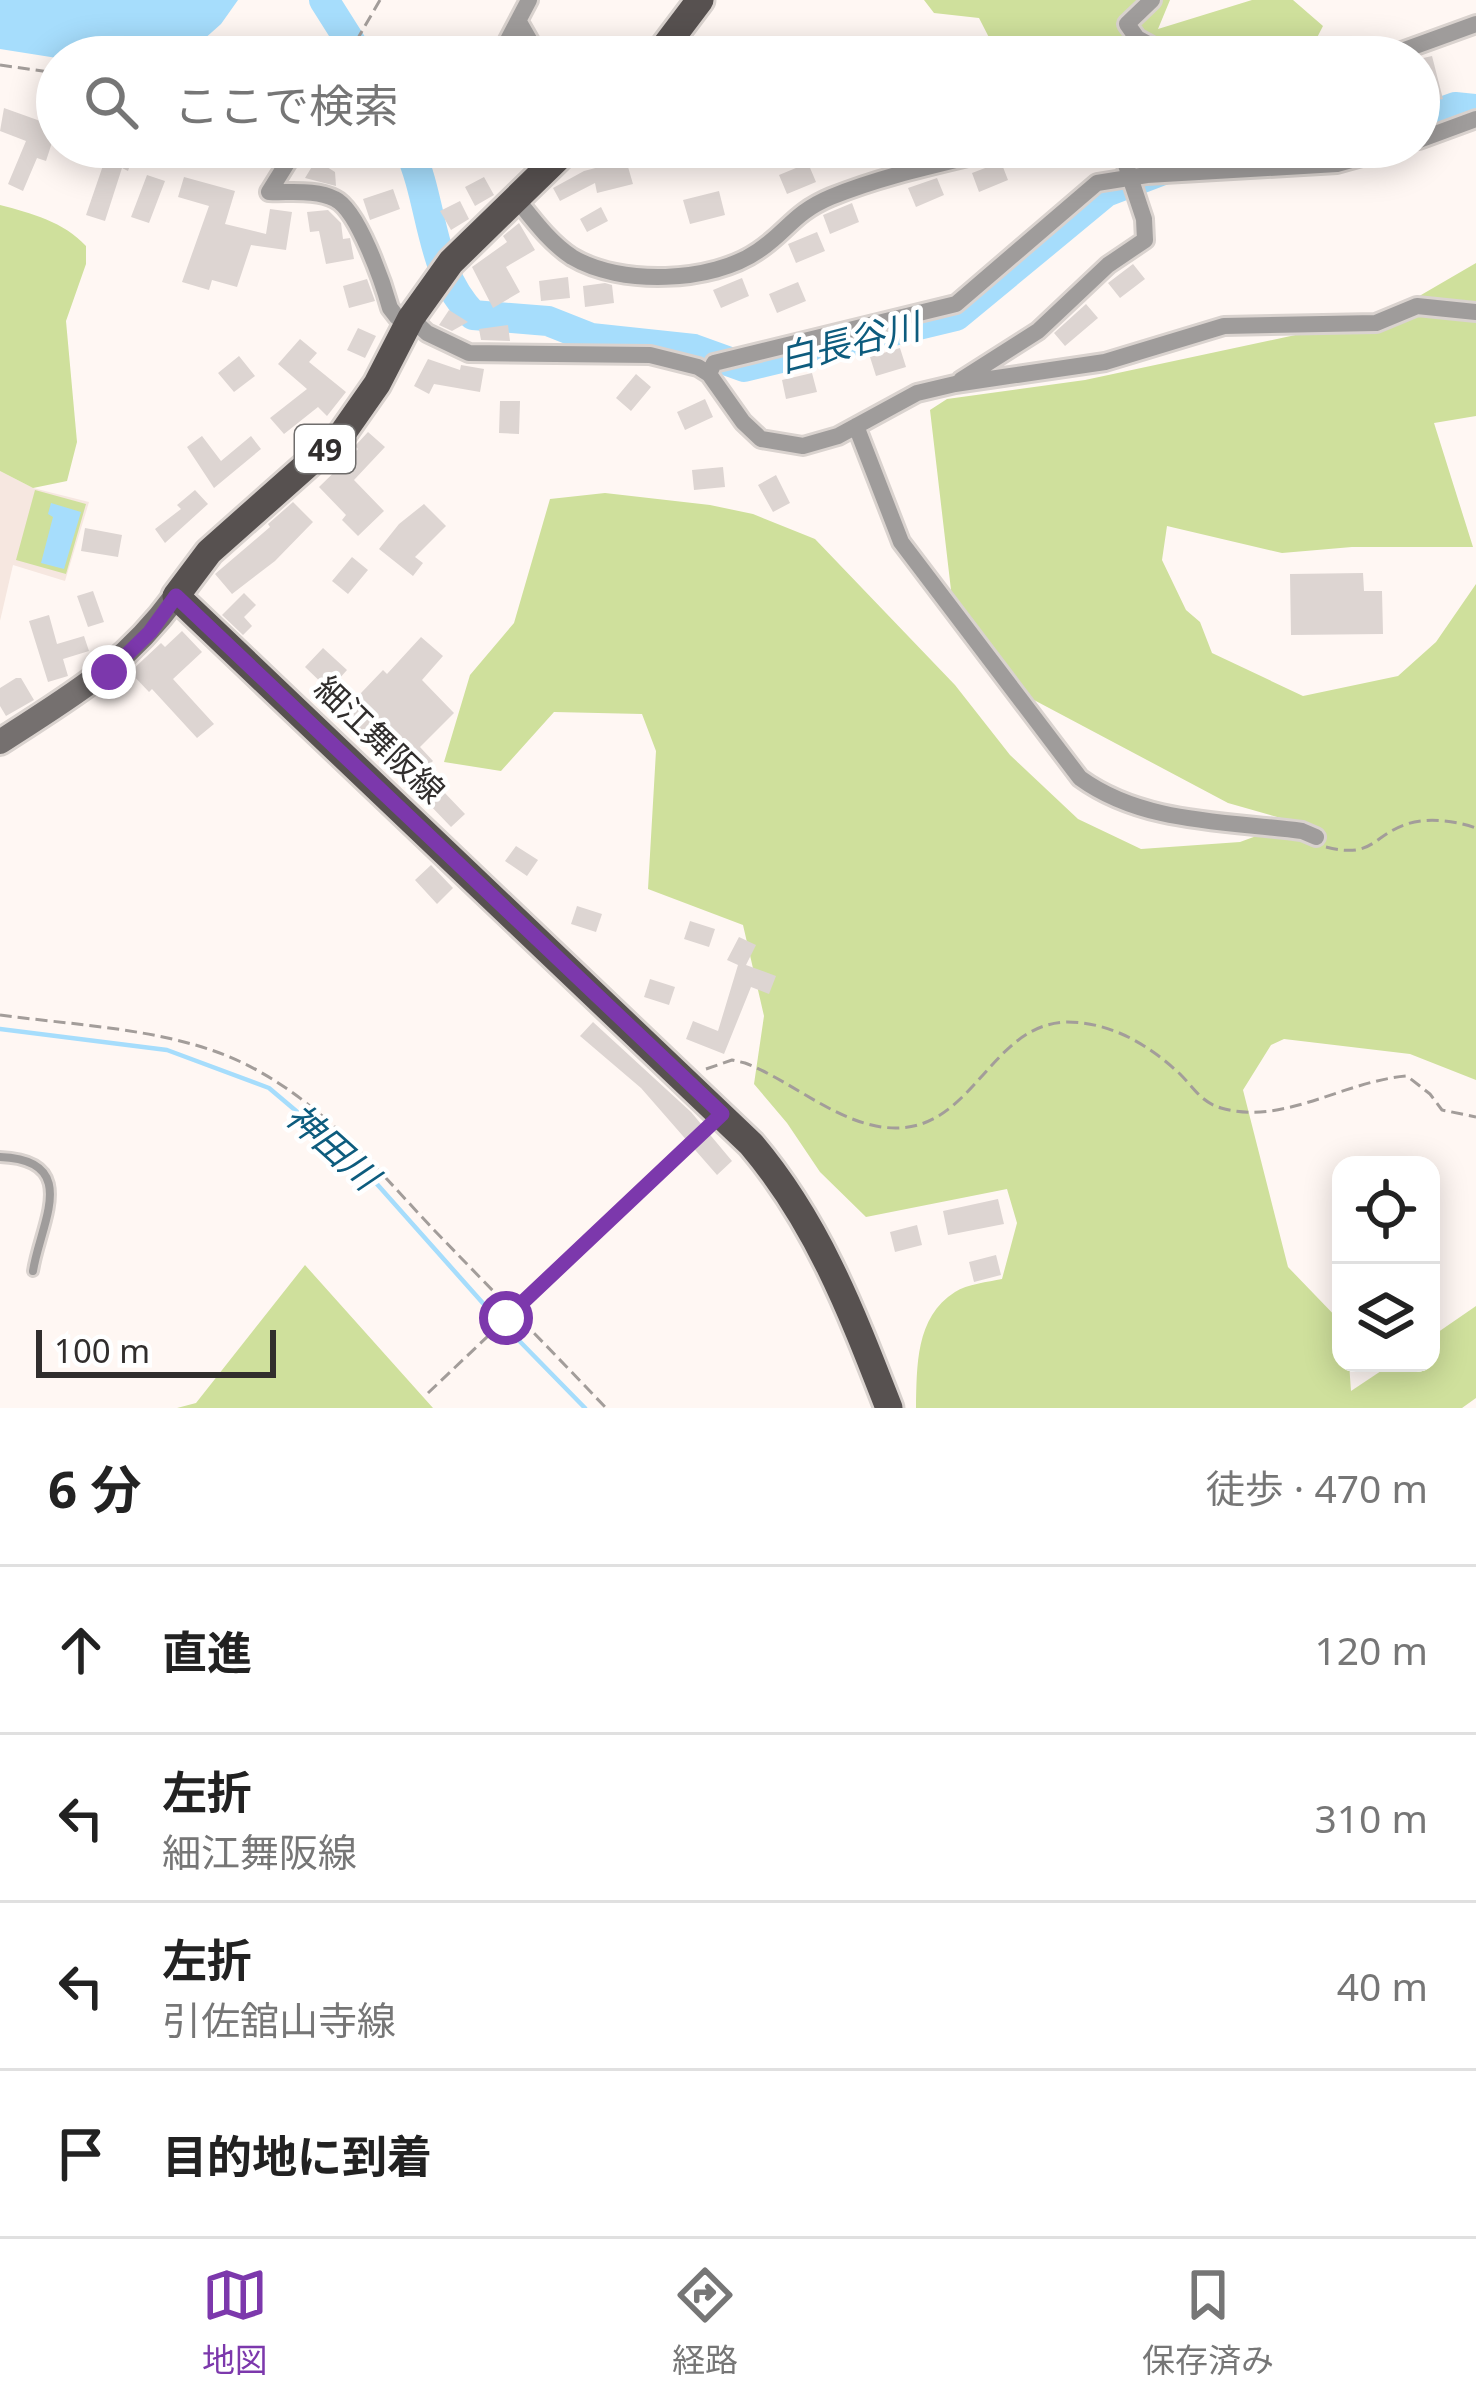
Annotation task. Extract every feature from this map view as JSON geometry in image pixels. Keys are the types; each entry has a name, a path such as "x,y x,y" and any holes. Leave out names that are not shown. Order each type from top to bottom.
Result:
{"main road":[{"path":"673,36 700,0"},
{"name":"49","path":"176,596 209,552 342,434 446,269 546,168"},
{"path":"0,742 109,672 150,632 176,596"},
{"name":"細江舞阪線","path":"176,596 722,1114 771,1167 806,1217 834,1270 889,1408"}],"street":[{"path":"511,36 529,0"},
{"path":"1136,36 1127,24 1152,0"},
{"path":"519,22 527,36"},
{"path":"1440,37 1476,24"},
{"path":"1440,132 1476,119"},
{"path":"284,168 269,193 333,197 345,207 390,308 427,333 470,353 650,355 698,367 709,374 742,422 761,439 803,446 823,443 917,393 1106,362 1224,326 1376,323 1417,306 1476,312"},
{"path":"515,197 549,238 575,259 641,276 685,277 721,270 759,251 798,213 834,196 934,168"},
{"path":"955,384 1038,331 1108,265 1145,240 1144,219 1127,168"},
{"path":"709,374 714,363 931,314 956,304 1097,183 1273,168"},
{"path":"856,426 901,542 1080,778 1134,808 1302,831 1316,837"}],"lane":[{"path":"0,1157 21,1158 48,1180 49,1216 33,1271"}],"path":[{"path":"359,36 380,0"},
{"path":"0,65 36,70"},
{"path":"1316,837 1328,849 1360,851 1404,825 1461,823 1476,828"},
{"path":"0,1015 142,1035 223,1054 261,1073 316,1109 361,1150 606,1408"},
{"path":"688,1082 712,1065 733,1060 775,1075 863,1122 882,1127 930,1123 957,1106 1012,1046 1062,1022 1101,1025 1149,1047 1201,1100 1220,1108 1250,1114 1292,1108 1342,1088 1406,1076 1442,1110 1476,1117"},
{"path":"428,1393 722,1114"}],"shaded area":[{"path":"0,471 33,488 89,502 65,581 13,565 0,621"}],"green space":[{"path":"924,0 1170,0 1158,29 1252,0 1293,0 1323,26 1318,36 988,36 979,18 934,13"},
{"path":"0,205 57,225 86,246 86,264 66,321 77,442 67,481 33,488 0,471"},
{"path":"1476,263 1476,416 1434,423 1473,547 1352,547 1282,553 1167,526 1162,560 1186,610 1200,622 1212,653 1303,696 1398,676 1436,642 1476,584 1476,1080 1410,1054 1284,1039 1271,1045 1243,1090 1288,1267 1332,1313 1332,1372 1350,1372 1351,1391 1380,1372 1440,1372 1440,1331 1476,1306 1476,1398 1462,1408 916,1408 921,1344 932,1315 960,1289 1002,1279 1017,1223 1007,1189 866,1217 820,1172 754,1084 764,1016 743,925 648,889 656,751 642,714 554,712 501,771 444,762 470,675 514,623 550,499 605,493 710,505 753,514 815,539 955,685 1010,755 1078,819 1141,849 1240,842 1295,822 1228,803 1017,691 953,607 930,410 947,399 1085,380 1300,334 1354,334"},
{"path":"35,490 86,504 66,574 16,560"},
{"path":"305,1265 433,1408 177,1408 196,1403"}],"water":[{"path":"0,0 238,0 208,36 36,36 36,55 0,49"},
{"path":"51,503 81,512 64,569 41,563 53,517 48,514"}],"building":[{"path":"4,108 36,119 36,160 23,191 8,184 26,141 0,131"},
{"path":"102,168 122,168 105,221 86,215"},
{"path":"311,168 329,168 335,172 336,186 305,178"},
{"path":"628,168 633,184 597,193 595,183 560,201 553,188 584,171"},
{"path":"810,168 816,182 787,194 779,175"},
{"path":"1003,168 1008,180 979,192 972,173"},
{"path":"147,175 165,181 149,223 131,217"},
{"path":"184,177 235,191 225,224 266,234 270,209 292,212 286,250 251,245 237,287 212,280 209,290 182,282 209,206 178,197"},
{"path":"484,177 494,195 475,206 465,187"},
{"path":"937,178 944,195 916,207 908,188"},
{"path":"393,189 400,209 370,220 363,199"},
{"path":"719,191 725,215 690,224 683,200"},
{"path":"460,201 469,219 451,230 440,211"},
{"path":"852,203 859,222 830,234 823,215"},
{"path":"601,207 608,221 587,232 580,219"},
{"path":"328,210 341,223 343,239 350,238 354,259 326,264 319,231 310,232 307,212"},
{"path":"519,223 535,250 506,267 520,292 493,308 472,267 507,242 503,236"},
{"path":"817,232 825,251 796,263 788,244"},
{"path":"1133,264 1145,279 1120,298 1108,283"},
{"path":"568,277 570,298 541,301 539,281"},
{"path":"742,278 749,296 721,308 713,290"},
{"path":"367,279 375,301 349,308 343,286"},
{"path":"798,282 806,301 777,313 769,294"},
{"path":"612,285 614,303 585,307 583,286"},
{"path":"1086,304 1098,318 1065,346 1054,333"},
{"path":"449,310 468,322 452,331 439,325"},
{"path":"508,325 510,341 481,340 479,329"},
{"path":"358,328 376,336 365,358 347,350"},
{"path":"300,339 317,353 309,362 346,392 327,416 318,407 284,434 270,418 307,389 278,364"},
{"path":"900,348 906,367 876,376 870,357"},
{"path":"239,356 255,376 234,392 218,373"},
{"path":"428,359 460,370 461,365 484,369 480,392 434,384 429,394 414,386"},
{"path":"812,373 817,392 786,399 782,380"},
{"path":"636,374 651,387 631,411 616,398"},
{"path":"705,399 713,417 685,430 677,412"},
{"path":"500,401 520,401 519,434 499,433"},
{"path":"368,432 385,447 354,480 384,511 358,536 342,520 346,515 319,487 358,449 355,446"},
{"path":"202,436 221,461 251,436 261,449 214,488 187,447"},
{"path":"723,467 725,487 694,490 692,470"},
{"path":"776,475 790,503 773,512 758,485"},
{"path":"195,490 208,504 165,543 155,529 181,509 177,505"},
{"path":"293,502 313,522 275,561 232,594 215,574"},
{"path":"424,504 446,526 415,557 423,563 413,576 379,549"},
{"path":"85,528 122,535 118,557 81,551"},
{"path":"352,557 368,570 348,594 332,581"},
{"path":"1363,573 1364,591 1382,591 1383,634 1291,635 1290,574"},
{"path":"93,591 104,622 88,627 77,596"},
{"path":"244,593 256,605 244,617 252,626 243,635 222,615"},
{"path":"49,615 57,644 84,636 89,651 63,659 68,676 48,682 29,621"},
{"path":"182,631 202,652 173,679 214,724 197,738 130,672"},
{"path":"421,637 443,656 422,680 454,713 420,747 433,761 412,781 340,715"},
{"path":"323,648 347,670 329,690 305,667"},
{"path":"21,678 34,700 6,716 0,706 0,688"},
{"path":"442,790 465,814 451,827 428,803"},
{"path":"516,846 538,860 527,876 505,861"},
{"path":"431,865 453,888 437,904 415,880"},
{"path":"577,906 602,914 596,932 571,924"},
{"path":"690,921 715,929 709,947 684,939"},
{"path":"739,937 756,945 746,965 776,976 769,994 751,987 724,1054 686,1039 693,1021 718,1031 738,965 727,960"},
{"path":"650,979 675,987 669,1005 644,997"},
{"path":"593,1022 691,1112 732,1161 717,1175 641,1088 580,1036"},
{"path":"998,1199 1004,1224 948,1235 943,1211"},
{"path":"917,1225 922,1245 895,1252 890,1232"},
{"path":"996,1255 1001,1275 974,1282 969,1262"}],"waterway":[{"name":"白長谷川","path":"324,0 347,36"},
{"name":"白長谷川","path":"1440,112 1455,107 1476,109"},
{"name":"白長谷川","path":"416,168 448,278 473,315 548,321 591,338 694,349 744,367 956,316 1106,192 1169,168"},
{"name":"神田川","path":"0,1029 167,1050 269,1088 360,1165 489,1310 585,1408"}],"route":[{"path":"109,672 150,632 176,596 722,1114 506,1318"}]}
